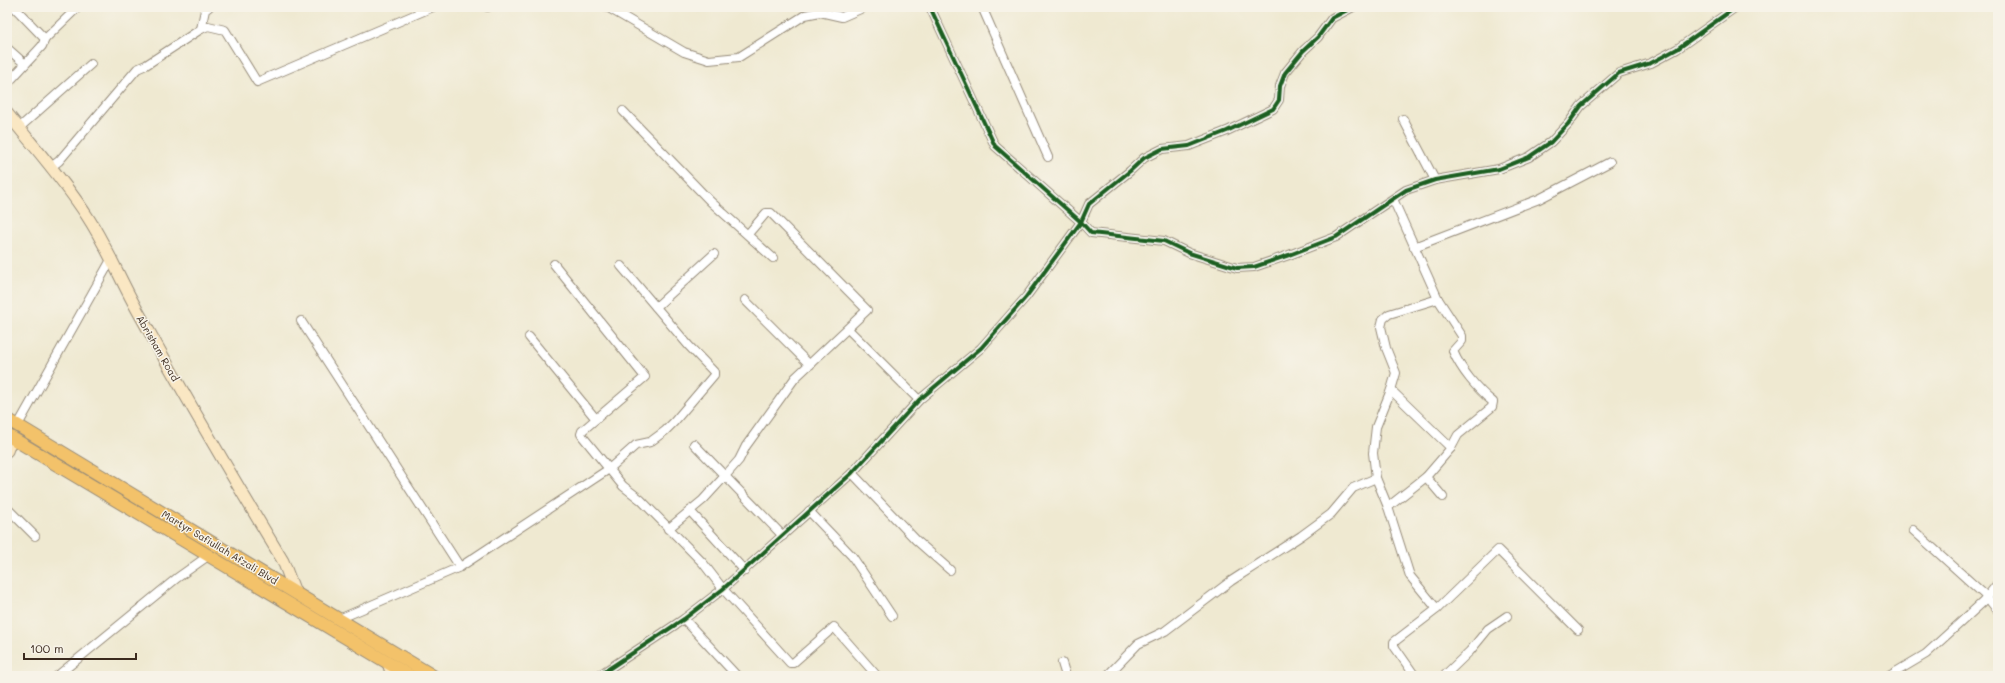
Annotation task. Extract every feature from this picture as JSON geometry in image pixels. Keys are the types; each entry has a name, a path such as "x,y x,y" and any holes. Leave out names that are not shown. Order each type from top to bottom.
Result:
{"main road":[{"name":"Abrisham Road","path":"7,113 51,167 87,216 112,258 115,268 139,314 283,561 295,592"},
{"name":"Martyr Safiullah Afzali Blvd","path":"12,422 433,676"},
{"name":"Martyr Safiullah Afzali Blvd","path":"10,437 410,676"},
{"path":"7,451 10,437"},
{"path":"62,468 73,459"},
{"path":"388,663 392,676"}],"street":[{"path":"14,7 46,39"},
{"path":"7,84 42,46 46,39 78,7"},
{"path":"201,29 205,10 209,7"},
{"path":"51,167 59,161 137,69 146,65 208,26 225,30 257,82 433,7"},
{"path":"607,7 617,10 684,52 709,60 738,57 805,16 820,12 842,17 865,7"},
{"path":"930,7 998,150 1081,222 1091,233 1164,241 1189,253 1237,268 1254,267 1325,242 1351,228 1406,190 1434,180 1500,169 1530,157 1551,142 1568,124 1581,106 1619,73 1651,64 1677,49 1736,7"},
{"path":"982,7 1048,157"},
{"path":"598,676 684,619 723,589 745,571 852,473 918,400 981,348 1026,297 1081,222 1089,204 1144,158 1162,149 1189,146 1227,131 1273,109 1279,100 1280,86 1285,73 1303,51 1318,37 1332,18 1353,7"},
{"path":"7,48 25,64"},
{"path":"19,128 91,64"},
{"path":"623,111 710,201 774,258"},
{"path":"1402,119 1434,180"},
{"path":"1414,247 1539,199 1610,162"},
{"path":"1388,507 1426,477 1451,448 1458,435 1492,407 1493,402 1484,395 1458,361 1453,351 1462,341 1462,336 1438,299 1394,199"},
{"path":"668,529 703,500 739,460 746,446 792,383 866,312 867,308 771,213 766,213 748,234"},
{"path":"656,307 714,254"},
{"path":"12,422 112,258"},
{"path":"554,264 644,374 643,379 596,419 581,434 623,486 641,500 703,563 723,589 790,663 793,663 834,627 877,676"},
{"path":"339,619 460,567 609,469 636,445 650,442 674,422 715,374 622,266"},
{"path":"1437,609 1410,576 1388,507 1376,478 1373,454 1376,427 1391,390 1396,373 1386,348 1382,327 1383,319 1389,314 1438,299"},
{"path":"746,300 810,365"},
{"path":"301,321 460,567"},
{"path":"848,329 918,400"},
{"path":"529,337 596,419"},
{"path":"1391,390 1451,448"},
{"path":"694,444 783,536"},
{"path":"852,473 916,540 950,570"},
{"path":"1426,477 1443,497"},
{"path":"1107,676 1138,644 1165,630 1231,581 1331,514 1353,488 1376,478"},
{"path":"7,508 35,536"},
{"path":"690,511 745,571"},
{"path":"809,511 852,556 892,616"},
{"path":"1913,530 1986,597 1998,611"},
{"path":"1415,676 1393,644 1437,609 1498,550 1578,630"},
{"path":"57,676 177,578 208,556"},
{"path":"1889,676 1926,654 1986,597 1998,583"},
{"path":"1444,676 1470,651 1488,629 1507,616"},
{"path":"684,619 737,676"},
{"path":"1062,663 1066,676"}],"cycle path":[{"path":"930,7 995,146 1081,222 1091,233 1164,241 1189,253 1237,268 1254,267 1336,237 1406,190 1435,180 1499,169 1529,157 1551,142 1568,124 1581,106 1619,73 1651,63 1677,49 1736,7"},
{"path":"598,676 684,619 723,589 852,473 919,400 981,348 1026,297 1081,222 1089,204 1144,158 1162,149 1189,146 1227,131 1273,109 1279,100 1280,86 1285,73 1303,51 1318,37 1332,18 1353,7"}]}
